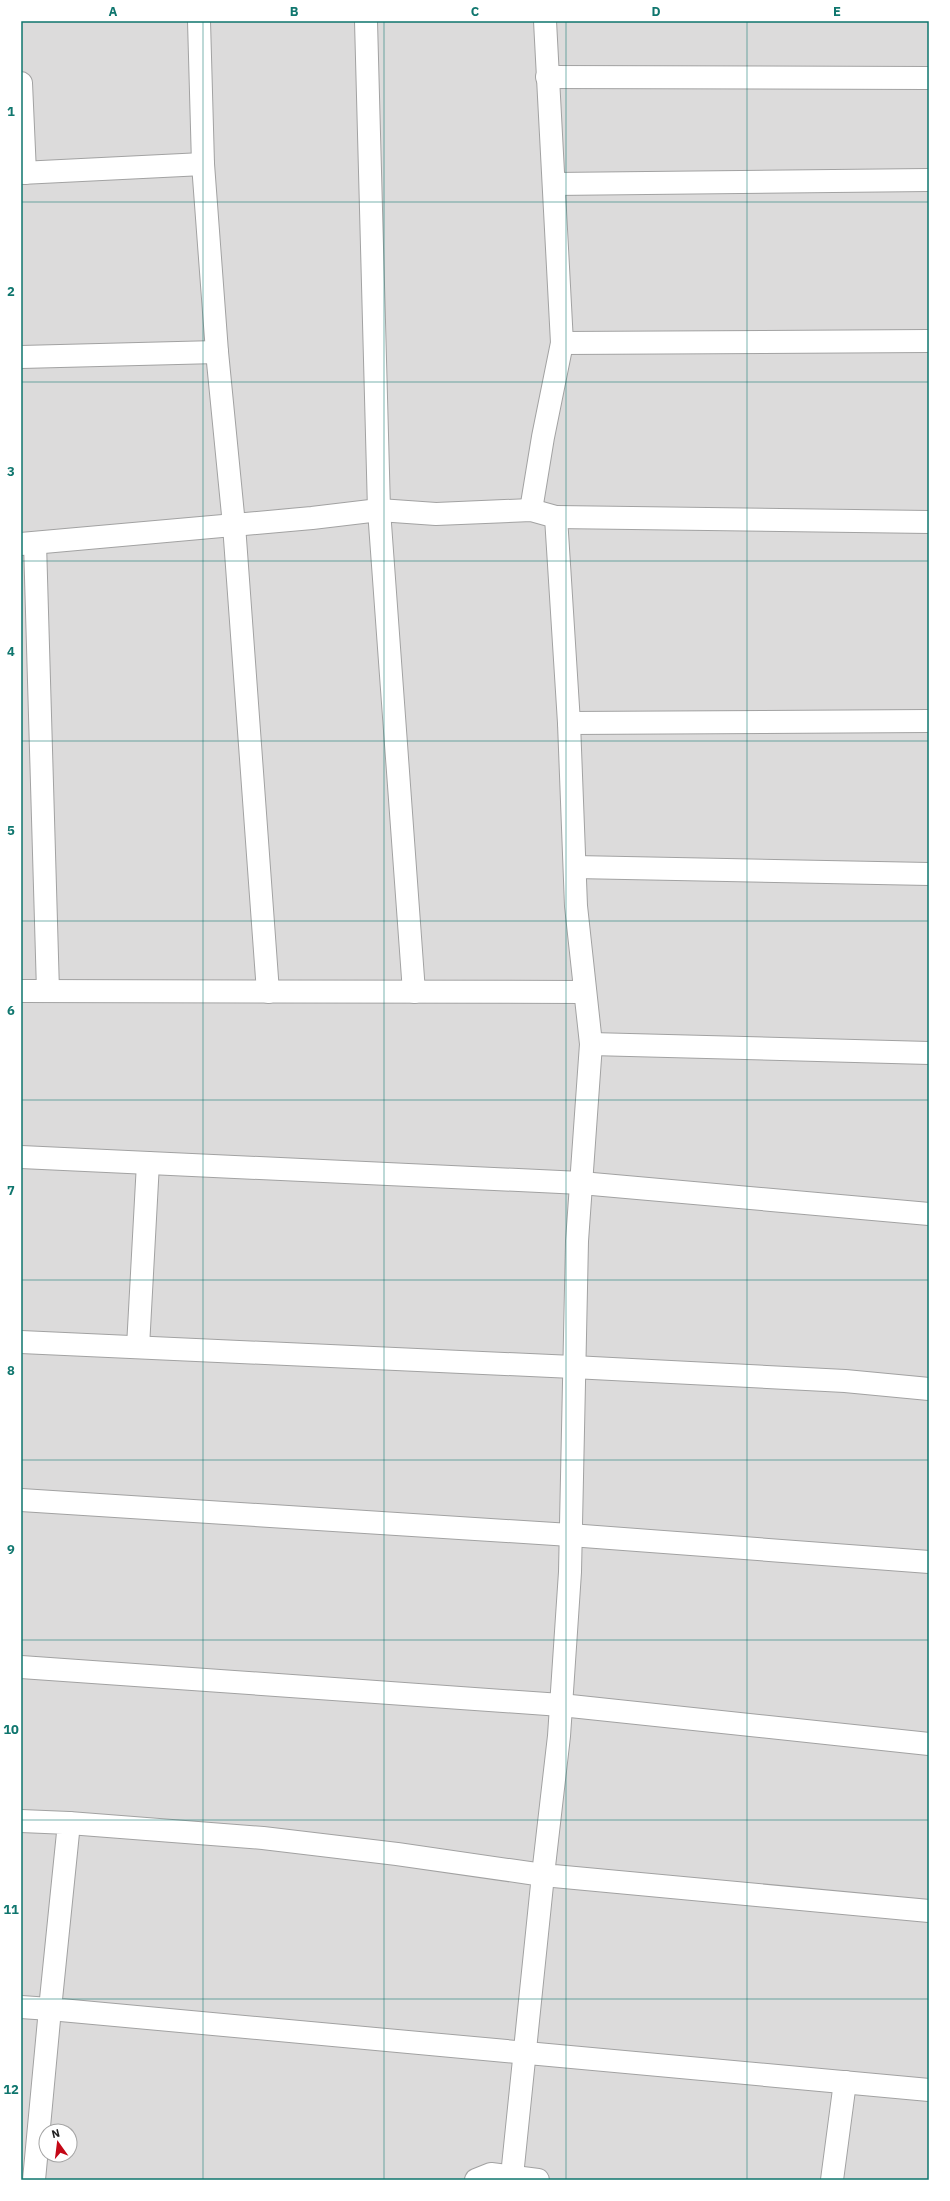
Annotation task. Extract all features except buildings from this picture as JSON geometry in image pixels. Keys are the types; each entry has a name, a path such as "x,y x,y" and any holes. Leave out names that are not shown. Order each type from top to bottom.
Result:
{"street":[{"path":"199,21 203,164 217,352 234,526 268,992"},
{"path":"366,21 380,510 414,992"},
{"path":"531,510 543,437 562,343 547,77 546,21"},
{"path":"547,77 929,78"},
{"path":"21,83 23,173 203,164"},
{"path":"554,184 929,180"},
{"path":"562,343 929,341"},
{"path":"21,357 217,352"},
{"path":"48,991 28,543 234,526 380,510 436,514 531,510 556,517 929,522"},
{"path":"512,2176 561,1705 570,1572 573,1367 577,1241 591,1044 584,992 576,906 569,723 556,517"},
{"path":"569,723 929,721"},
{"path":"575,867 929,874"},
{"path":"21,991 584,992"},
{"path":"591,1044 929,1053"},
{"path":"21,1157 581,1183 929,1214"},
{"path":"138,1347 148,1163"},
{"path":"21,1342 845,1381 929,1389"},
{"path":"21,1500 570,1535 929,1562"},
{"path":"21,1667 561,1705 929,1744"},
{"path":"21,1821 69,1823 263,1838 396,1854 543,1875 929,1911"},
{"path":"34,2180 69,1823"},
{"path":"21,2007 929,2090"},
{"path":"832,2180 845,2082"},
{"path":"476,2180 491,2174 538,2180"}],"shaded area":[{"path":"21,21 929,21 929,2180 21,2180"}]}
